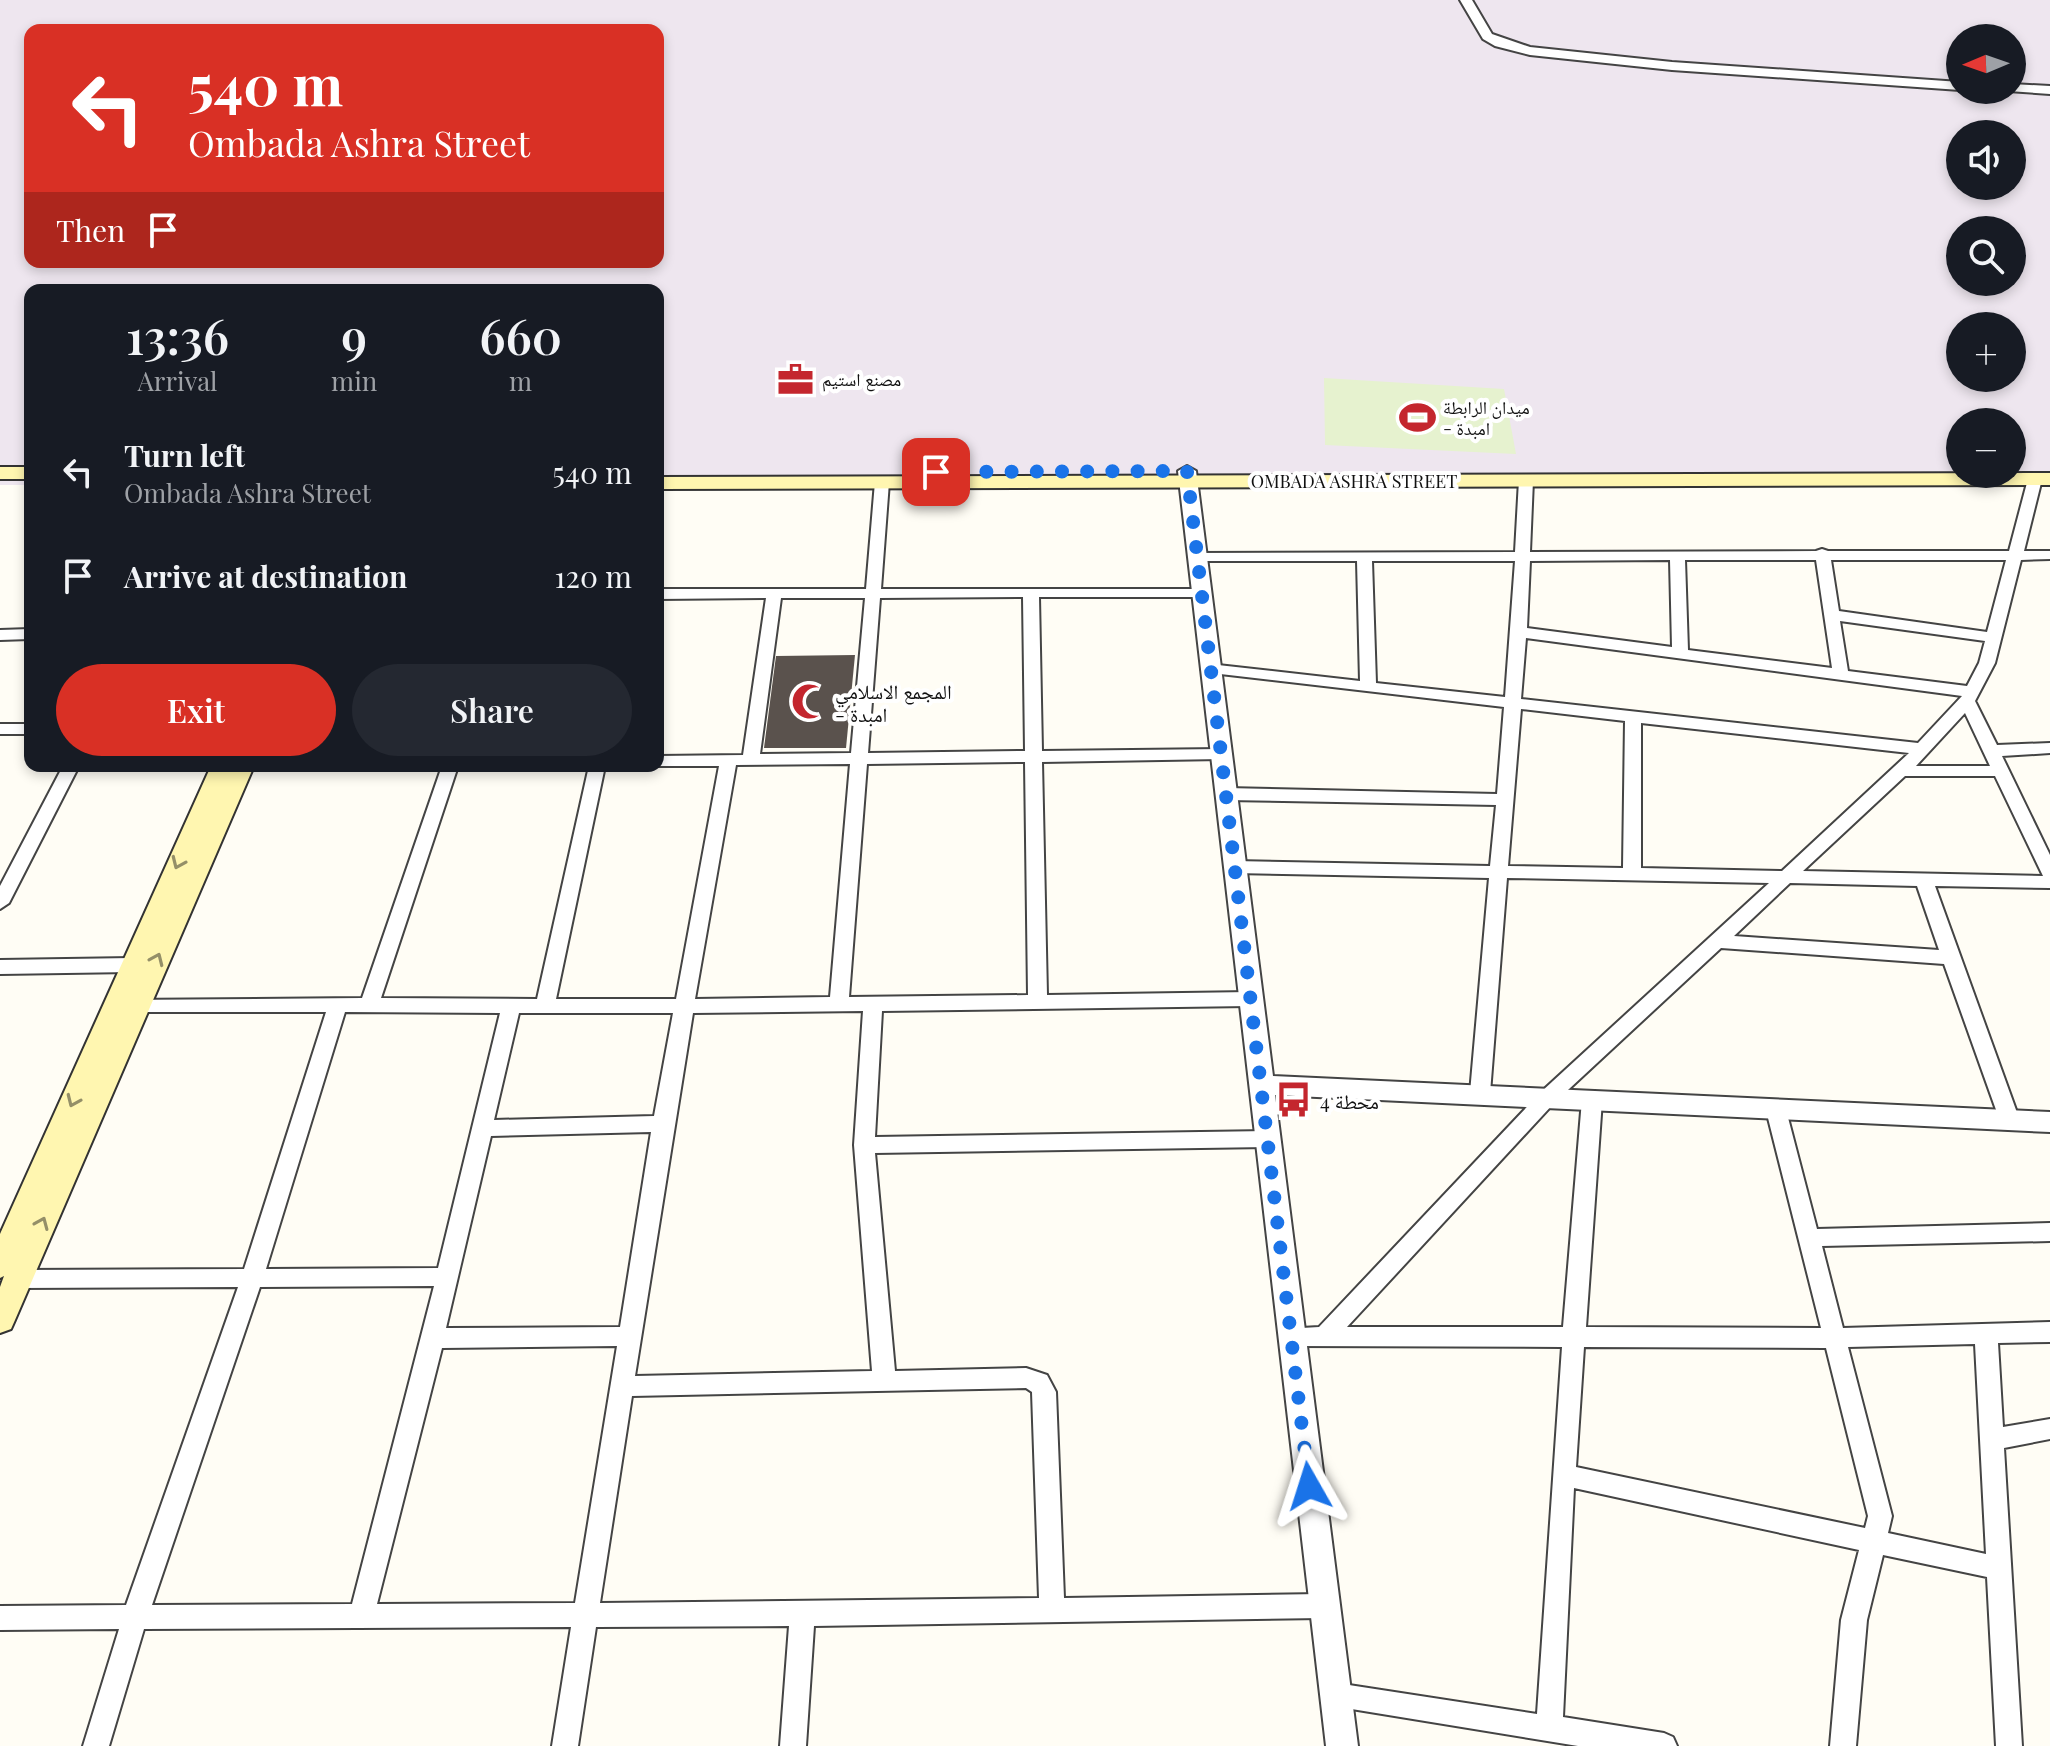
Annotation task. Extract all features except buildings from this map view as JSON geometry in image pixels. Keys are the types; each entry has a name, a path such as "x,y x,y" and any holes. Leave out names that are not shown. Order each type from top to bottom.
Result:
{"main road":[{"path":"2026,465 2050,463"},
{"name":"OMBADA ASHRA STREET","path":"664,484 1946,468"},
{"name":"OMBADA ASHRA STREET","path":"664,472 1526,480 2042,479"},
{"path":"0,473 24,473"},
{"path":"0,484 24,484"},
{"path":"0,1320 10,1272 211,813 221,772"},
{"path":"10,1272 9,1227 126,1005 132,965 211,813 239,772"}],"street":[{"path":"1466,0 1487,36 1499,43 1530,51 1672,66 1946,85"},
{"path":"2026,89 2050,90"},
{"path":"1188,477 1322,1606 1342,1746"},
{"path":"1324,1336 1548,1097 1901,771 1970,696 1994,638 2014,555 2042,479"},
{"path":"1480,1093 1514,701 1526,480"},
{"path":"839,1003 882,482"},
{"path":"1196,557 1822,553 2014,555 2048,559"},
{"path":"1822,553 1841,674"},
{"path":"1364,555 1368,685"},
{"path":"1677,555 1680,652"},
{"path":"664,594 1200,592"},
{"path":"1031,593 1038,1001"},
{"path":"565,1746 663,1124 774,594"},
{"path":"1832,615 1994,638"},
{"path":"1519,632 1841,674 1970,696"},
{"path":"0,635 24,634"},
{"path":"1209,669 1922,749"},
{"path":"1970,696 2000,771 2050,873"},
{"path":"1632,875 1633,715"},
{"path":"0,729 24,729"},
{"path":"1991,751 2050,748"},
{"path":"664,761 1033,759 1222,754"},
{"path":"1901,771 2000,771"},
{"path":"0,903 68,772"},
{"path":"369,1006 448,772"},
{"path":"545,1004 596,772"},
{"path":"1226,794 1504,800"},
{"path":"1234,867 2050,882"},
{"path":"1924,881 2010,1121"},
{"path":"1718,941 1952,958"},
{"path":"0,967 132,965"},
{"path":"126,1005 687,1006 1250,999"},
{"path":"873,1002 864,1145 884,1379"},
{"path":"96,1746 135,1617 252,1278 338,1005"},
{"path":"362,1615 433,1338 511,1005"},
{"path":"1261,1085 2050,1122"},
{"path":"1549,1726 1563,1475 1592,1100"},
{"path":"1776,1110 1880,1516 1854,1620 1843,1746"},
{"path":"482,1128 663,1124"},
{"path":"864,1145 1268,1139"},
{"path":"1809,1238 2050,1232"},
{"path":"10,1272 252,1278 446,1277"},
{"path":"1292,1336 1834,1338 2050,1332"},
{"path":"1986,1334 2009,1746"},
{"path":"433,1338 628,1336"},
{"path":"620,1386 884,1379 1026,1378 1039,1382 1044,1392 1052,1608"},
{"path":"1994,1439 2050,1429"},
{"path":"1563,1475 1997,1568"},
{"path":"0,1618 802,1614 1322,1606"},
{"path":"793,1746 802,1614"},
{"path":"1336,1696 1549,1726 1649,1745"}],"shaded area":[{"path":"0,0 2050,0 2050,477 2026,477 2026,408 1946,408 1946,477 664,482 664,284 24,284 24,485 0,485"}],"green space":[{"name":"ميدان الرابطة - امبدة","path":"1324,378 1504,389 1516,454 1325,445"}],"place":[{"name":"مصنع استيم","path":"796,379"},
{"name":"ميدان الرابطة - امبدة","path":"1417,417"},
{"name":"المجمع الاسلامي - امبدة","path":"809,702"},
{"name":"محطة 4","path":"1294,1100"}],"route":[{"path":"936,472 1187,471 1309,1486"}]}
